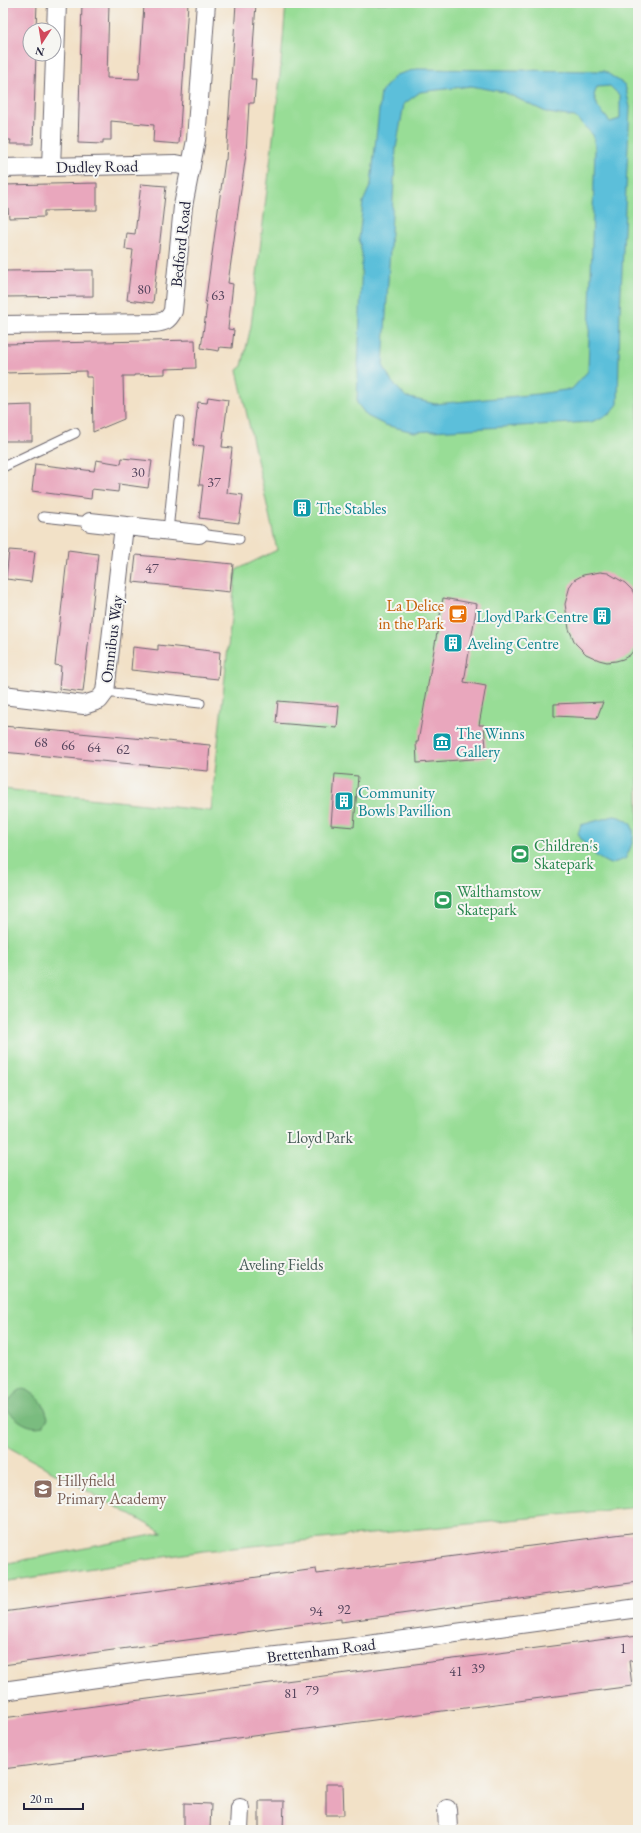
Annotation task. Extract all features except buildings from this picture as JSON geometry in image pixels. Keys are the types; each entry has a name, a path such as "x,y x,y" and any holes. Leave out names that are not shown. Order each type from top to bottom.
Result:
{"street":[{"path":"51,167 57,3"},
{"name":"Bedford Road","path":"3,325 154,323 164,322 170,318 173,311 183,206 196,140 206,3"},
{"name":"Dudley Road","path":"3,168 176,164 191,167"},
{"path":"90,522 199,534"},
{"name":"Omnibus Way","path":"3,695 84,705 99,700 105,692 124,526"},
{"name":"Brettenham Road","path":"3,1691 162,1669 331,1650 638,1608"},
{"path":"239,1830 240,1808"},
{"path":"447,1809 448,1830"}],"lane":[{"path":"168,531 179,421"},
{"path":"3,467 75,433"},
{"path":"43,517 90,522"},
{"path":"199,534 239,539"},
{"path":"105,692 200,703"}],"green space":[{"name":"Lloyd Park","path":"286,3 638,3 638,1507 203,1551 3,1582 3,1564 163,1533 3,1444 3,789 211,811 236,570 277,550 237,370 242,366 251,326 279,87"},
{"path":"24,1388 34,1394 45,1408 48,1418 43,1426 37,1427 22,1423 6,1408 13,1396"}],"water":[{"path":"417,69 604,71 625,85 630,107 620,311 618,404 610,414 591,422 414,432 385,425 367,416 357,403 362,254 359,239 363,202 371,184 381,92 396,75","holes":["471,86 504,92 548,113 575,117 593,135 595,148 588,371 572,389 538,394 435,404 406,397 391,381 383,365 396,148 404,104 420,92","610,86 620,96 620,119 610,122 598,107 594,95 597,87"]},
{"path":"614,816 623,818 629,822 632,827 633,839 625,859 610,864 600,859 592,852 584,844 578,834 581,825"}],"place":[{"name":"The Stables","path":"302,508"},
{"name":"La Delice in the Park","path":"458,614"},
{"name":"Lloyd Park Centre","path":"602,616"},
{"name":"Aveling Centre","path":"453,643"},
{"name":"The Winns Gallery","path":"442,742"},
{"name":"Community Bowls Pavillion","path":"344,801"},
{"name":"Children's Skatepark","path":"520,854"},
{"name":"Walthamstow Skatepark","path":"443,900"},
{"name":"Hillyfield Primary Academy","path":"43,1489"}],"park label":[{"name":"Aveling Fields","path":"281,1264"}]}
